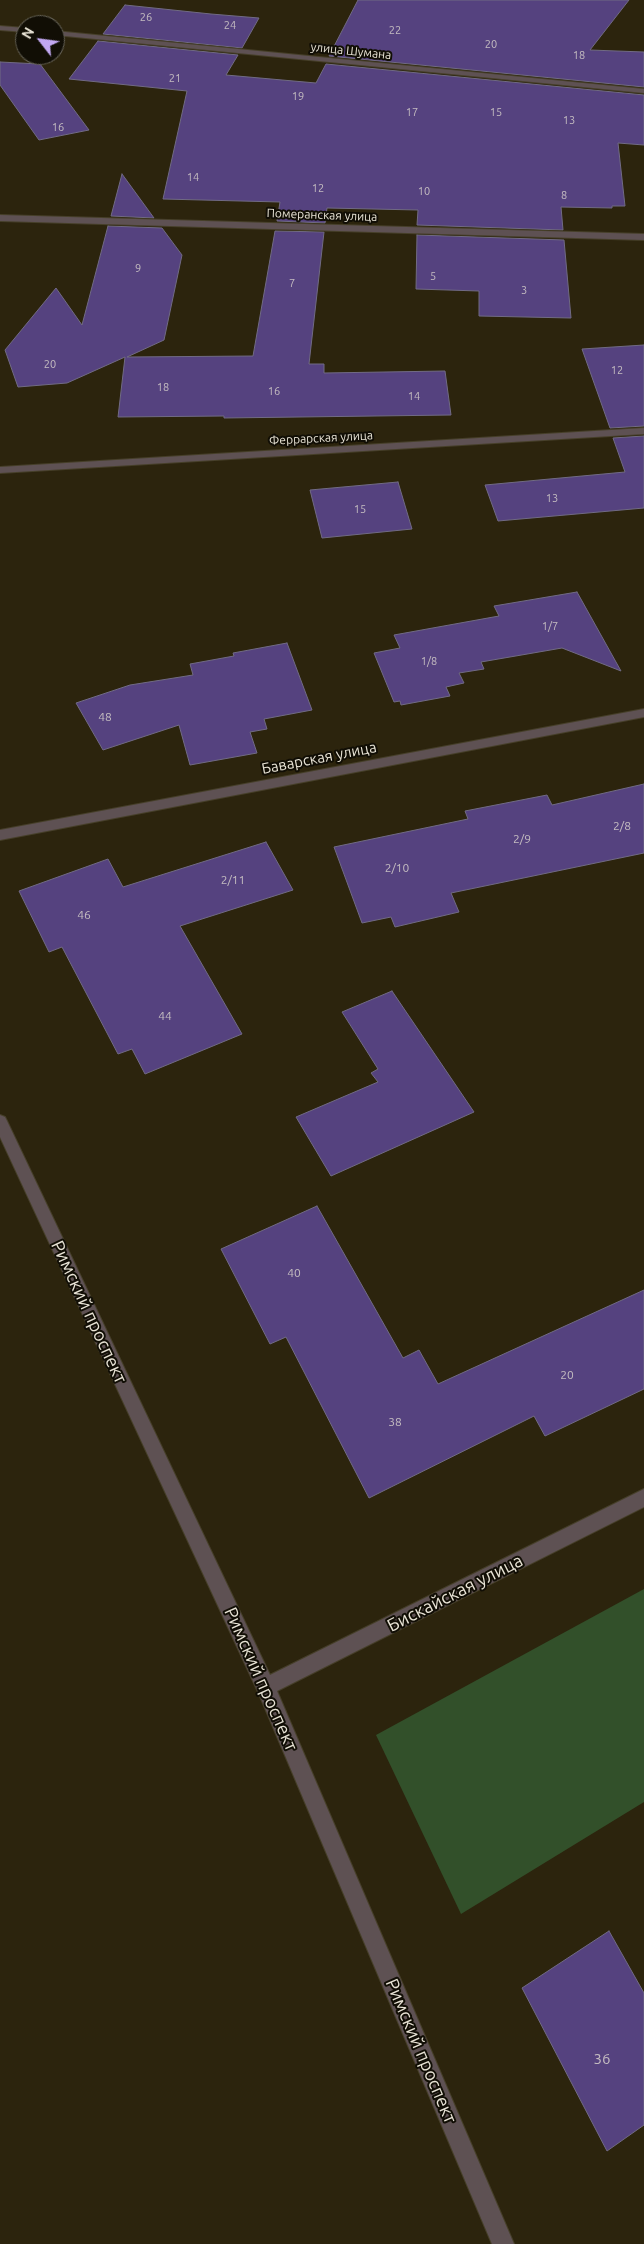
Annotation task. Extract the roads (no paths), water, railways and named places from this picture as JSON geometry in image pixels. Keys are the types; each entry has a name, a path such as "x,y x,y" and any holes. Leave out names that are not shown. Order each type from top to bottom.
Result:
{"street":[{"path":"0,28 15,29"},
{"name":"улица Шумана","path":"65,34 644,91"},
{"name":"Померанская улица","path":"0,218 644,237"},
{"name":"Феррарская улица","path":"0,470 644,432"},
{"name":"Баварская улица","path":"0,835 644,713"},
{"name":"Римский проспект","path":"0,1121 266,1688 503,2244"},
{"name":"Бискайская улица","path":"266,1688 644,1498"}]}
